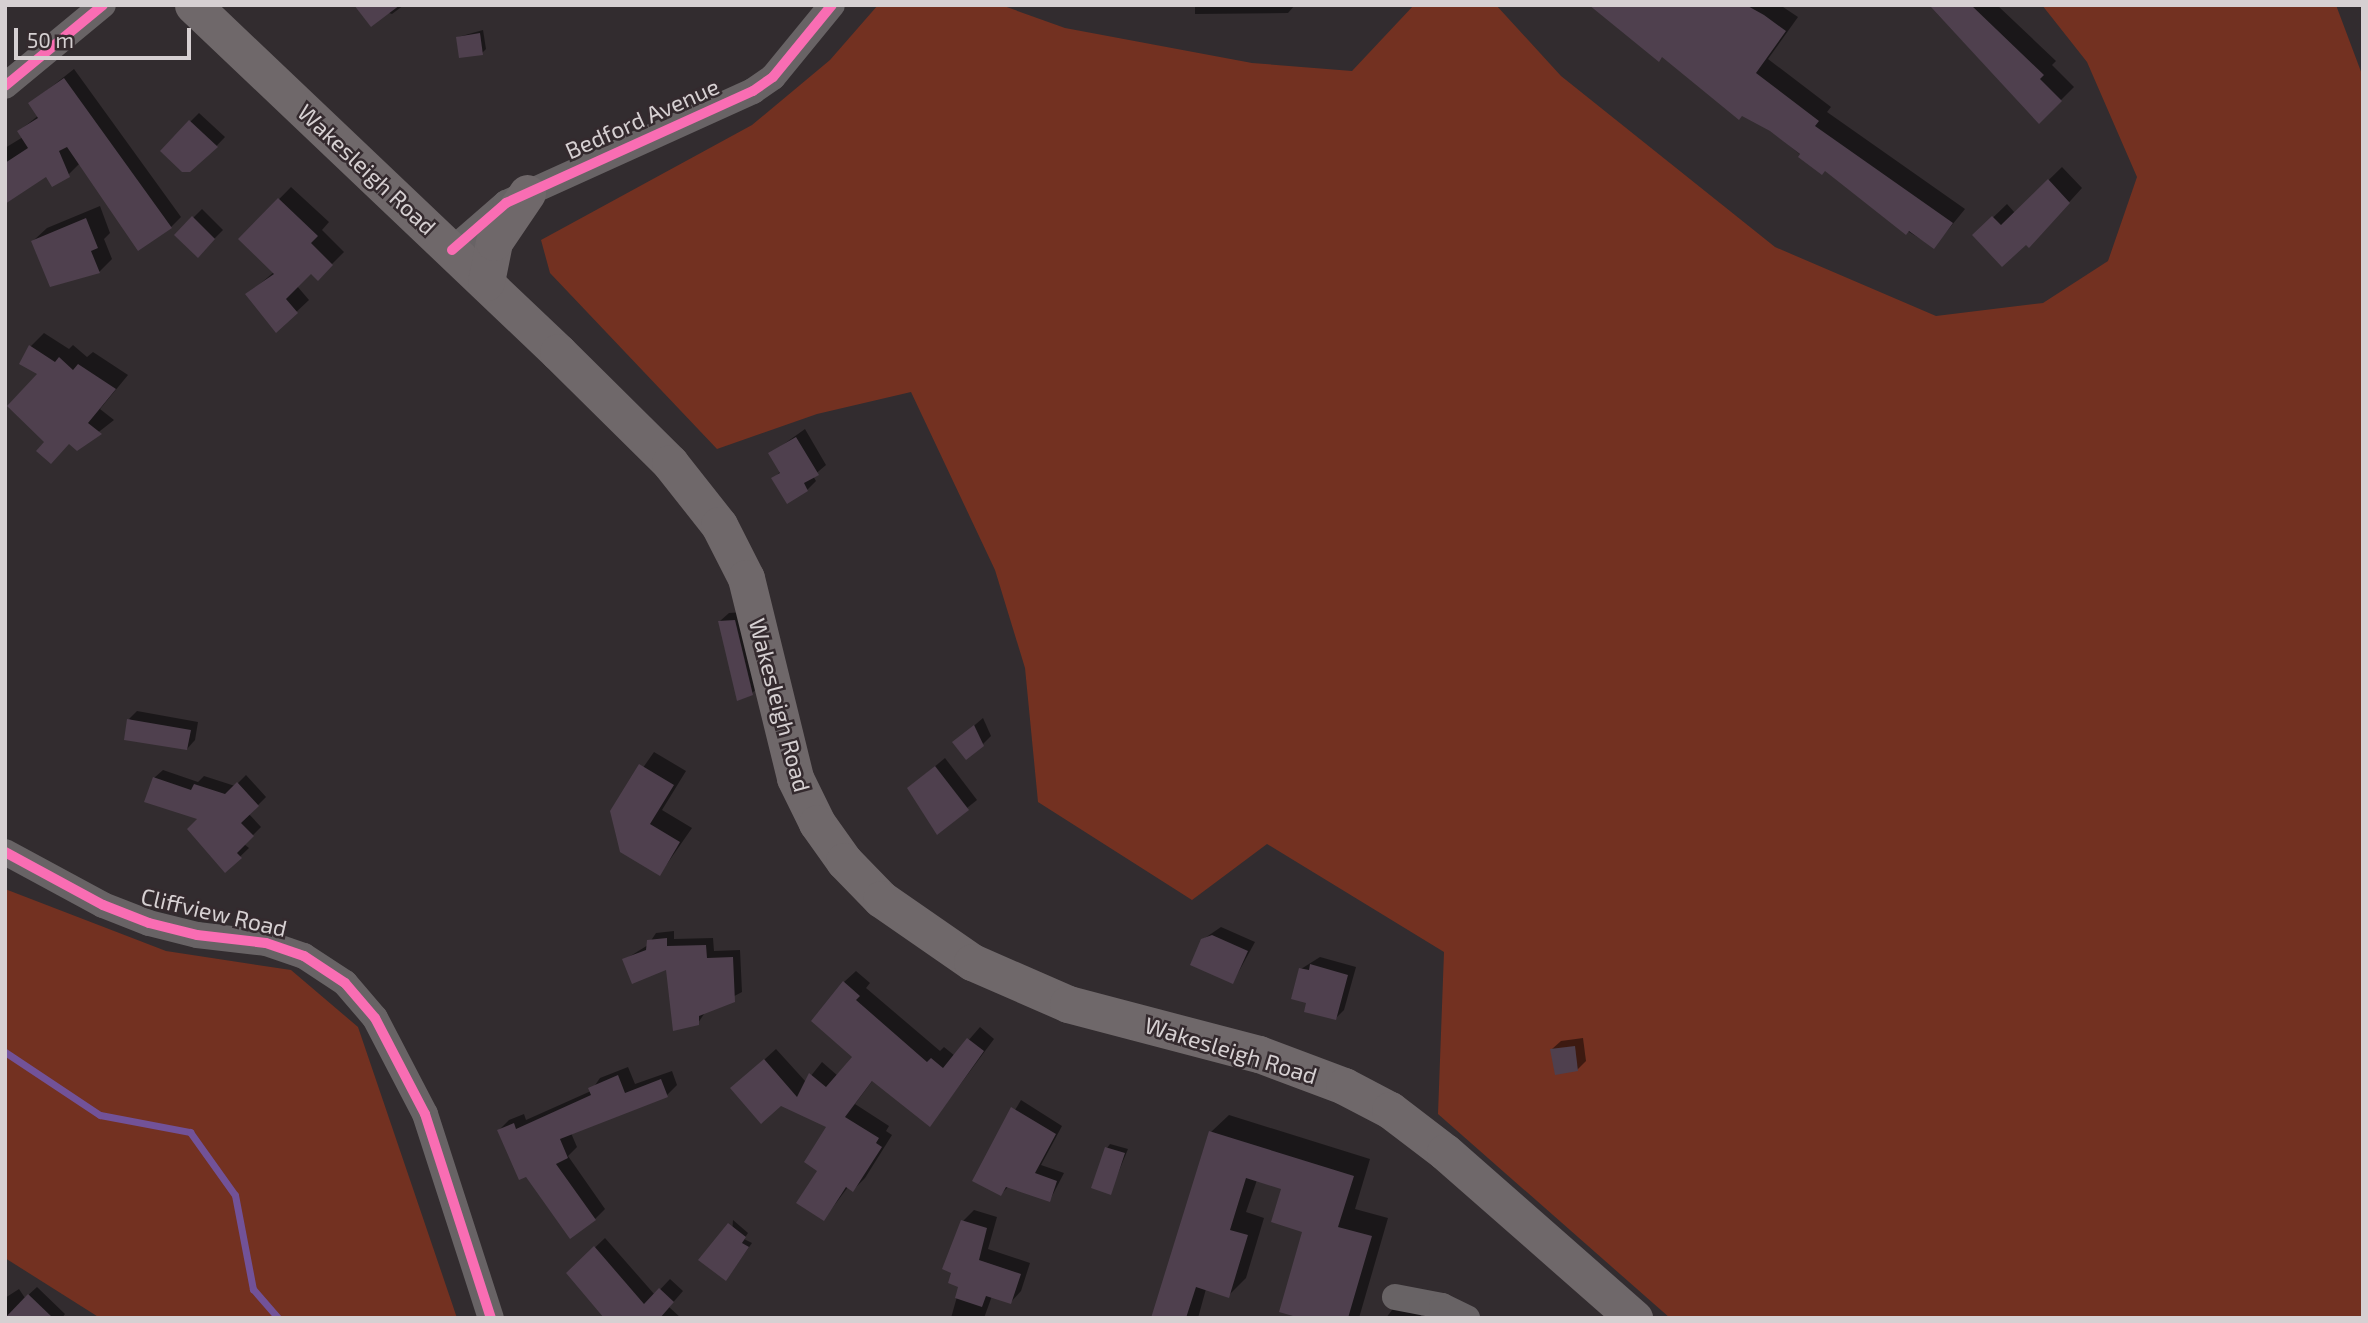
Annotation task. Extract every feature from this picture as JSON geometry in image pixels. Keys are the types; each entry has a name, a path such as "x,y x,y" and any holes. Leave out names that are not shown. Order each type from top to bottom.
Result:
{"main road":[{"name":"Wakesleigh Road","path":"193,5 486,282 670,463 719,525 746,578 795,778 817,823 844,861 881,898 972,962 1068,1004 1259,1054 1344,1086 1390,1110 1445,1152 1626,1315"},
{"path":"486,282 494,242 527,193"}],"street":[{"path":"5,86 103,5"},
{"name":"Bedford Avenue","path":"452,250 496,211 527,193 753,91 773,77 832,5"},
{"name":"Cliffview Road","path":"5,852 103,905 149,923 197,935 267,943 304,956 345,983 375,1017 425,1114 491,1318"},
{"path":"1395,1297 1442,1306 1467,1318"}],"shaded area":[{"path":"878,5 1001,5 1065,28 1252,63 1352,71 1414,5 1496,5 1561,76 1775,247 1936,316 2043,303 2108,261 2137,177 2087,62 2042,5 2336,5 2363,77 2363,1318 1670,1318 1438,1114 1444,952 1267,844 1192,900 1038,802 1025,668 995,570 911,392 817,414 717,449 550,273 541,240 752,125 830,60"},
{"path":"5,889 166,951 291,970 358,1027 457,1318 100,1318 5,1258"}],"building":[{"path":"354,5 400,5 371,27"},
{"path":"1589,5 1746,5 1764,15 1786,31 1756,73 1819,121 1815,126 1953,223 1934,249 1909,231 1906,235 1825,171 1822,175 1798,157 1800,154 1770,131 1742,116 1739,120 1662,57 1659,62"},
{"path":"1929,5 1971,5 2044,75 2040,79 2062,101 2039,124"},
{"path":"480,33 483,55 459,58 456,37"},
{"path":"64,78 172,228 138,251 67,147 59,151 70,177 52,187 46,177 5,204 5,163 28,148 17,131 38,118 28,103"},
{"path":"189,120 218,147 190,172 182,172 160,151"},
{"path":"2048,179 2070,203 2029,248 2026,245 2002,267 1972,235 1992,216 2001,225"},
{"path":"278,198 318,236 311,243 333,265 318,281 311,274 286,299 298,313 276,333 245,294 274,274 238,239"},
{"path":"192,216 215,239 198,258 174,235"},
{"path":"86,218 98,248 91,251 100,273 50,287 31,241"},
{"path":"29,345 55,362 59,357 73,370 78,364 116,389 88,423 102,434 77,451 69,444 51,464 36,451 44,442 7,406 37,374 19,364"},
{"path":"796,437 819,475 804,483 808,491 787,504 771,478 780,473 768,453"},
{"path":"735,620 753,695 737,701 718,621"},
{"path":"127,719 191,730 187,750 124,740"},
{"path":"974,725 984,746 966,760 952,742"},
{"path":"639,764 674,785 650,824 680,842 660,876 620,852 610,811"},
{"path":"935,766 969,810 937,835 907,788"},
{"path":"153,777 191,790 194,784 225,794 237,782 259,806 241,823 254,836 237,853 242,858 225,873 187,829 197,819 144,802"},
{"path":"1212,935 1248,951 1233,984 1190,965 1201,939"},
{"path":"667,938 667,946 706,945 707,958 733,957 735,1002 699,1016 699,1025 673,1031 666,970 632,984 622,959 646,950 647,940"},
{"path":"1310,964 1348,975 1336,1020 1304,1012 1306,1003 1291,999 1299,968 1309,970"},
{"path":"843,981 860,996 856,1000 927,1062 931,1058 943,1068 967,1038 984,1051 930,1127 872,1081 845,1117 879,1138 876,1143 882,1147 853,1192 846,1187 824,1221 796,1203 817,1171 804,1162 826,1127 781,1106 761,1124 730,1088 764,1059 797,1097 809,1073 826,1087 852,1057 811,1021"},
{"path":"1575,1046 1578,1071 1555,1075 1550,1049"},
{"path":"618,1075 625,1093 661,1079 668,1097 560,1139 568,1158 556,1164 596,1220 570,1239 526,1177 519,1180 497,1130 514,1123 516,1129 591,1095 588,1088"},
{"path":"1011,1107 1056,1134 1035,1173 1057,1181 1050,1202 1006,1187 1001,1196 972,1181"},
{"path":"1209,1131 1354,1176 1338,1227 1372,1236 1348,1318 1300,1318 1279,1312 1302,1232 1271,1222 1281,1189 1246,1178 1230,1230 1248,1235 1229,1298 1196,1287 1186,1318 1151,1318"},
{"path":"1105,1147 1125,1153 1111,1195 1091,1188"},
{"path":"961,1220 987,1228 979,1260 1021,1274 1011,1304 986,1296 982,1307 955,1298 958,1287 948,1283 951,1273 942,1269"},
{"path":"728,1223 746,1237 742,1243 749,1247 726,1281 698,1260"},
{"path":"594,1246 644,1304 659,1288 674,1302 660,1318 604,1318 566,1273"},
{"path":"28,1294 53,1318 5,1318"}],"waterway":[{"path":"5,1052 100,1115 190,1132 235,1195 253,1289 278,1318"}],"cycle path":[{"path":"5,86 103,5"},
{"path":"452,250 506,203 753,91 773,77 832,5"},
{"path":"5,852 103,905 149,923 197,935 266,943 304,956 345,983 375,1018 425,1114 491,1318"}]}
